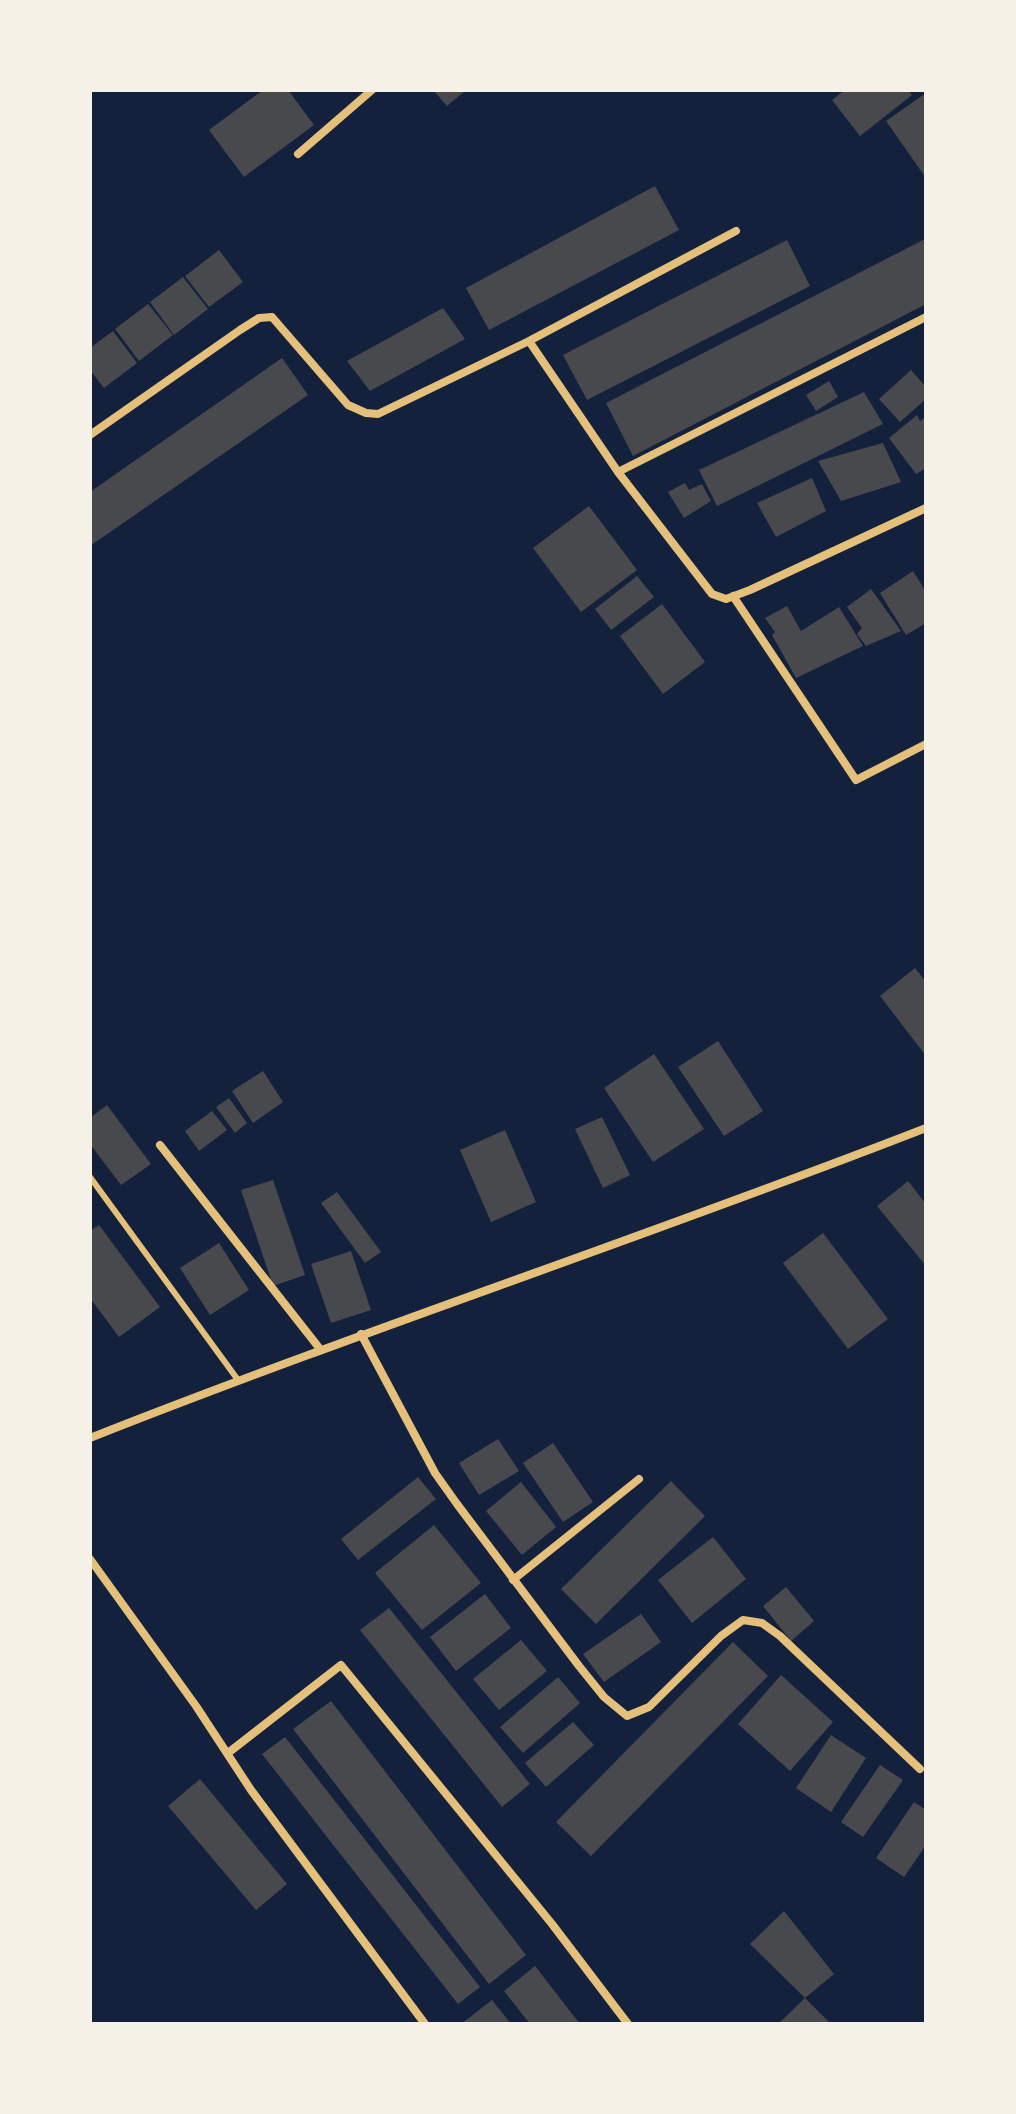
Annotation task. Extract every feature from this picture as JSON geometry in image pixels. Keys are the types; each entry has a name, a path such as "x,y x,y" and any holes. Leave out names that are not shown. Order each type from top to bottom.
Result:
{"street":[{"path":"298,154 372,90"},
{"path":"90,435 240,330 265,316 272,317 348,405 366,413 378,414 529,341 736,231"},
{"path":"618,472 926,317"},
{"path":"529,341 618,472 712,594 726,599 926,508"},
{"path":"733,596 856,780 926,744"},
{"path":"90,1438 320,1349 926,1128"},
{"path":"160,1145 320,1349"},
{"path":"361,1334 435,1473 604,1697 627,1716 649,1707 732,1628 743,1620 756,1620 780,1636 920,1769"},
{"path":"513,1580 639,1479"},
{"path":"90,1559 251,1790 425,2024"},
{"path":"228,1753 341,1665 552,1924 628,2024"}],"lane":[{"path":"90,1177 238,1380"}],"building":[{"path":"263,90 288,90 314,125 244,177 209,130"},
{"path":"433,90 466,90 447,106"},
{"path":"845,90 908,90 912,95 860,136 832,100"},
{"path":"926,93 926,178 886,121"},
{"path":"655,186 679,230 489,330 466,288"},
{"path":"925,239 926,304 633,456 606,403"},
{"path":"787,240 810,286 587,400 563,355"},
{"path":"219,250 243,282 209,307 185,276"},
{"path":"183,277 208,309 174,335 150,302"},
{"path":"148,304 173,335 139,361 115,329"},
{"path":"443,308 465,339 370,391 347,361"},
{"path":"113,331 137,363 104,388 90,370 90,348"},
{"path":"282,358 308,395 90,546 90,492"},
{"path":"911,370 926,387 926,399 900,422 879,399"},
{"path":"829,381 838,397 816,411 806,395"},
{"path":"864,392 883,424 717,506 699,470"},
{"path":"917,415 920,421 926,417 926,468 916,474 889,438"},
{"path":"883,443 901,482 841,501 818,461"},
{"path":"812,478 826,511 776,537 757,503"},
{"path":"685,483 689,490 702,484 711,501 684,518 668,492"},
{"path":"589,506 637,570 581,612 533,548"},
{"path":"913,571 926,592 926,623 906,635 880,593"},
{"path":"637,576 654,597 611,630 595,609"},
{"path":"871,589 901,631 866,646 857,634 862,628 847,607"},
{"path":"662,604 705,662 663,694 620,636"},
{"path":"787,606 801,631 839,607 863,646 796,678 772,635 775,632 765,618"},
{"path":"915,968 926,982 926,1056 880,996"},
{"path":"718,1041 763,1111 724,1136 678,1067"},
{"path":"654,1054 704,1129 653,1162 604,1088"},
{"path":"263,1071 283,1102 253,1123 232,1091"},
{"path":"229,1098 247,1123 235,1133 216,1107"},
{"path":"107,1105 151,1164 121,1185 90,1144 90,1118"},
{"path":"212,1111 227,1130 199,1151 185,1131"},
{"path":"602,1117 630,1175 603,1188 575,1129"},
{"path":"505,1130 536,1202 491,1222 460,1150"},
{"path":"273,1180 305,1275 273,1286 241,1190"},
{"path":"908,1181 926,1204 926,1266 877,1206"},
{"path":"337,1192 381,1252 365,1263 321,1203"},
{"path":"99,1225 160,1307 119,1337 90,1298 90,1231"},
{"path":"823,1233 888,1319 848,1349 783,1263"},
{"path":"219,1243 249,1290 210,1315 180,1268"},
{"path":"351,1251 371,1310 331,1323 311,1264"},
{"path":"498,1439 519,1471 479,1495 459,1463"},
{"path":"553,1443 593,1502 563,1522 523,1463"},
{"path":"418,1477 436,1499 358,1560 341,1539"},
{"path":"671,1481 705,1516 596,1624 561,1589"},
{"path":"521,1482 556,1527 522,1555 486,1511"},
{"path":"434,1525 481,1583 422,1630 375,1573"},
{"path":"713,1537 746,1579 692,1623 658,1580"},
{"path":"786,1587 814,1621 791,1641 763,1606"},
{"path":"485,1594 511,1628 456,1671 430,1637"},
{"path":"389,1608 530,1784 502,1807 360,1630"},
{"path":"641,1614 661,1642 604,1682 583,1654"},
{"path":"521,1640 547,1671 499,1710 473,1679"},
{"path":"733,1642 768,1676 591,1856 556,1822"},
{"path":"781,1675 833,1722 790,1771 738,1724"},
{"path":"558,1677 580,1703 523,1753 500,1727"},
{"path":"331,1701 526,1955 489,1984 293,1729"},
{"path":"573,1722 594,1745 546,1787 525,1763"},
{"path":"831,1735 866,1758 831,1812 796,1788"},
{"path":"285,1737 480,1987 458,2004 262,1754"},
{"path":"880,1765 903,1780 863,1837 841,1822"},
{"path":"200,1779 287,1884 256,1910 168,1806"},
{"path":"914,1802 926,1810 926,1845 904,1877 876,1858"},
{"path":"784,1911 834,1974 805,1998 750,1944"},
{"path":"535,1966 580,2024 530,2024 504,1991"},
{"path":"805,1998 831,2024 778,2024"},
{"path":"492,2000 511,2024 461,2024"}]}
